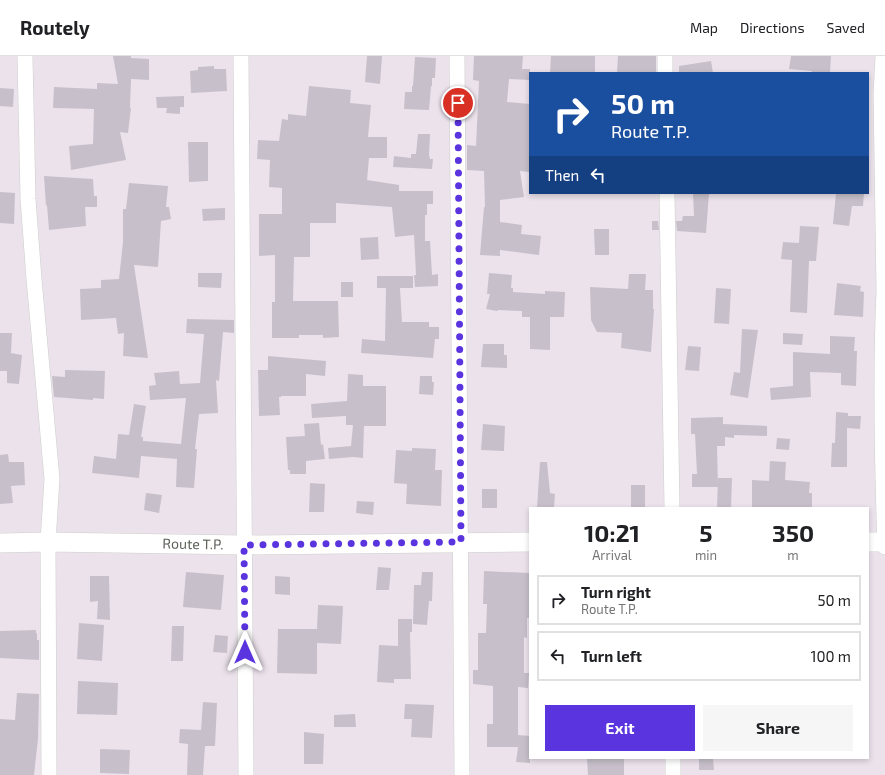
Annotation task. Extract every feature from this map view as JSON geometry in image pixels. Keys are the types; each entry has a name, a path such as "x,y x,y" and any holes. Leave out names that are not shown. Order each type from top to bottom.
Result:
{"street":[{"path":"25,56 28,199 52,478 48,542 49,775"},
{"path":"241,56 246,775"},
{"path":"458,56 462,775"},
{"path":"665,56 665,72"},
{"path":"883,56 881,95 884,291 882,424 885,546"},
{"path":"667,194 672,507"},
{"name":"Route T.P.","path":"0,543 48,542 244,545 529,542"},
{"path":"869,542 885,542"},
{"path":"673,759 673,775"}],"building":[{"path":"113,56 131,56 131,58 149,59 149,80 131,79 131,108 128,133 120,132 126,160 71,170 69,146 93,144 94,109 53,108 54,87 97,89 97,83 118,84"},
{"path":"367,56 382,56 380,84 365,82"},
{"path":"474,56 523,56 522,69 530,69 529,80 509,79 507,102 529,104 529,172 520,171 524,197 500,200 500,222 522,225 521,234 541,236 539,255 500,250 500,256 480,255 485,207 484,171 467,170 467,145 476,146 479,81 473,80"},
{"path":"551,56 595,56 595,72 550,72"},
{"path":"618,56 656,56 656,72 617,72"},
{"path":"791,56 831,56 830,72 812,72 789,69"},
{"path":"415,57 436,58 435,78 432,78 429,110 404,109 405,92 412,92"},
{"path":"711,61 713,72 679,72 679,66"},
{"path":"214,66 214,69 226,69 227,91 191,93 190,71 198,70 198,67"},
{"path":"309,86 351,90 350,103 371,105 368,137 387,137 387,158 369,158 367,180 399,185 399,191 433,191 433,204 427,204 427,215 425,215 425,241 430,241 432,275 438,274 438,286 415,287 414,275 416,275 414,235 395,237 392,207 336,203 336,223 310,223 310,257 294,257 293,301 338,301 339,337 323,338 323,335 299,335 299,338 272,338 272,302 275,302 275,255 259,256 259,214 282,214 282,188 269,187 270,160 257,159 258,140 279,141 282,119 288,120 288,114 306,116"},
{"path":"0,88 14,89 13,107 0,106"},
{"path":"184,96 184,107 180,107 180,114 166,113 167,108 157,108 156,97"},
{"path":"418,134 430,134 429,155 430,159 433,159 432,169 393,167 394,156 411,158 411,154 416,154"},
{"path":"188,142 208,142 208,181 189,182"},
{"path":"44,176 93,179 94,196 97,196 97,207 85,207 86,226 49,230"},
{"path":"129,183 168,186 166,207 169,207 171,219 161,221 158,267 134,265 148,358 123,356 124,333 118,334 116,318 81,320 80,289 101,288 101,280 119,279 123,242 123,209 126,209"},
{"path":"0,192 15,193 14,224 0,223"},
{"path":"693,194 709,194 706,233 677,231 676,221 682,221 683,216 694,216"},
{"path":"836,194 864,194 863,206 852,206 849,226 833,224"},
{"path":"225,208 225,220 203,221 202,209"},
{"path":"652,221 658,221 659,230 652,230"},
{"path":"800,226 819,227 816,261 809,261 807,313 790,312 792,260 781,259 783,242 799,243"},
{"path":"594,229 609,229 609,255 595,255"},
{"path":"378,237 379,259 361,260 360,238"},
{"path":"198,273 222,273 221,288 198,287"},
{"path":"489,273 512,275 511,288 513,288 513,292 545,294 545,291 565,292 564,317 550,317 550,350 530,349 530,317 522,317 522,311 497,311 486,309 490,294 487,294"},
{"path":"629,274 646,274 645,290 653,290 654,309 651,352 621,348 622,333 597,332 591,320 590,287 628,289"},
{"path":"377,276 413,276 413,288 400,288 402,322 429,322 429,327 439,327 439,339 435,339 433,358 361,353 362,339 385,341 386,288 377,288"},
{"path":"341,282 353,282 353,297 341,297"},
{"path":"837,283 861,286 860,291 864,292 863,317 834,315"},
{"path":"716,288 731,289 729,324 714,323"},
{"path":"187,319 234,320 234,333 223,332 219,381 216,380 218,413 199,414 195,449 197,449 194,488 176,487 177,459 141,456 139,478 92,473 94,456 116,459 118,434 129,435 134,404 146,406 141,437 143,437 143,441 181,444 186,398 150,400 149,386 156,385 154,373 179,371 180,384 200,383 204,334 186,333"},
{"path":"742,329 758,330 748,398 730,395 734,372 740,373"},
{"path":"0,333 12,333 11,353 22,355 19,384 7,383 7,371 0,371"},
{"path":"783,333 803,334 802,345 783,344"},
{"path":"830,336 855,337 854,351 857,351 856,386 841,385 841,373 810,372 811,397 771,400 770,388 793,386 793,352 830,354"},
{"path":"483,344 504,344 504,355 507,355 507,368 481,367"},
{"path":"688,346 701,347 699,371 685,370"},
{"path":"268,356 326,361 325,376 306,374 306,396 281,396 279,397 280,415 259,416 258,370 268,370"},
{"path":"65,370 105,371 104,399 93,398 93,400 54,397 52,376 65,377"},
{"path":"348,374 363,375 363,386 386,386 386,426 364,426 363,458 353,457 329,459 328,448 351,446 353,425 346,425 346,416 312,418 311,404 347,401"},
{"path":"420,376 432,376 432,382 434,382 433,395 419,394"},
{"path":"836,412 848,413 848,416 861,416 860,429 847,428 847,467 831,467 832,443 835,443"},
{"path":"723,417 723,424 767,426 767,436 734,435 734,438 725,437 725,446 717,446 718,487 692,487 692,474 697,474 695,434 691,434 691,418"},
{"path":"319,423 321,445 323,444 325,459 306,461 306,474 290,474 290,470 288,470 286,437 305,436 304,424"},
{"path":"483,424 505,426 504,451 481,450"},
{"path":"777,438 790,439 789,450 776,449"},
{"path":"412,448 436,449 435,470 442,470 441,506 406,504 407,484 394,483 396,450 412,451"},
{"path":"8,454 9,462 24,462 25,485 11,486 13,503 0,504 0,455"},
{"path":"770,461 786,462 785,480 810,482 809,493 812,493 812,507 752,507 752,480 769,481"},
{"path":"540,462 547,462 550,493 555,494 554,507 537,507"},
{"path":"718,478 732,478 731,507 717,507"},
{"path":"310,483 325,484 324,512 309,512"},
{"path":"631,485 645,485 645,507 631,507"},
{"path":"482,489 497,489 497,508 482,508"},
{"path":"146,493 162,495 159,513 144,510"},
{"path":"357,501 374,502 373,515 356,513"},
{"path":"378,567 391,568 389,590 376,590"},
{"path":"484,571 529,573 529,618 527,618 527,638 524,637 524,673 529,673 528,688 518,687 518,735 529,736 530,763 516,762 518,747 487,747 487,724 493,724 493,686 473,684 473,670 478,670 478,633 486,633 487,604 483,604"},
{"path":"186,572 224,575 221,610 183,607"},
{"path":"422,572 433,572 432,601 429,601 427,625 413,624 414,585 421,585"},
{"path":"90,576 109,576 110,620 97,619 98,601 90,602"},
{"path":"275,576 290,577 290,595 275,594"},
{"path":"318,605 343,606 341,644 317,643 317,674 277,673 278,629 317,629"},
{"path":"398,619 412,619 412,632 410,632 411,679 394,679 394,683 377,682 379,645 398,646"},
{"path":"79,623 104,625 102,661 77,659"},
{"path":"172,626 184,626 183,661 171,661"},
{"path":"36,630 37,640 39,640 39,660 0,658 0,631"},
{"path":"215,635 228,636 227,653 213,652"},
{"path":"78,681 118,683 117,715 77,714"},
{"path":"17,693 39,694 38,739 34,775 0,775 0,719 15,720"},
{"path":"203,702 217,703 215,746 205,746 203,775 187,775 188,744 179,743 180,729 201,730"},
{"path":"405,704 434,705 432,738 411,737 412,719 404,719"},
{"path":"355,714 356,727 334,727 334,715"},
{"path":"304,732 324,734 323,764 304,764"},
{"path":"100,749 130,750 129,774 100,773"},
{"path":"587,759 624,759 624,775 588,775"},
{"path":"699,759 713,759 714,770 699,770"}],"route":[{"path":"245,652 244,545 461,542 458,103"}]}
